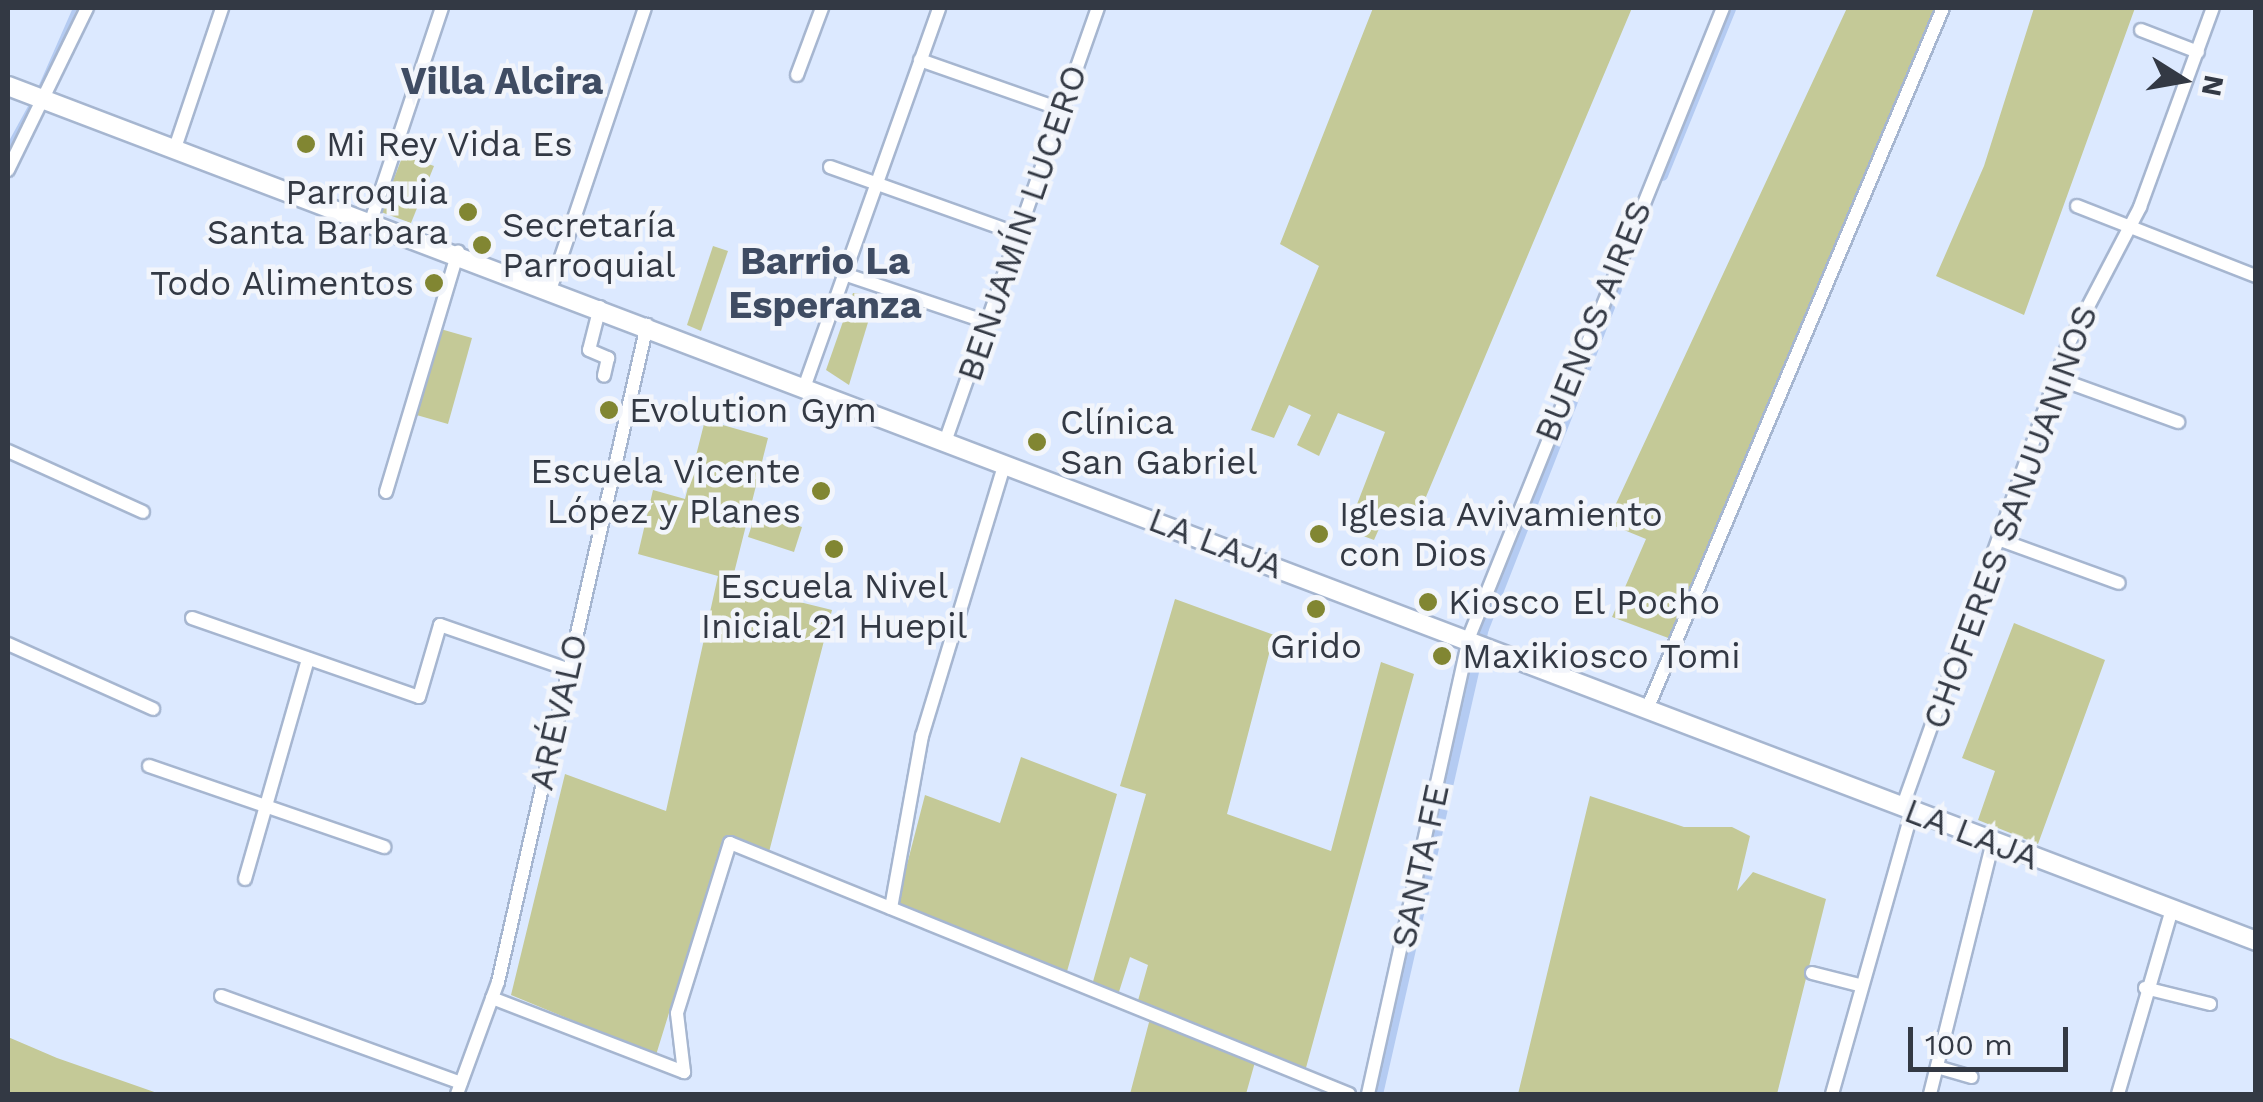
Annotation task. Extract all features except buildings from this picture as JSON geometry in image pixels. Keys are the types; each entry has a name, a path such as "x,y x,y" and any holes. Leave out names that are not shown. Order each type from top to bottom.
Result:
{"main road":[{"name":"LA LAJA","path":"15,88 550,287 2256,941"}],"street":[{"path":"8,170 46,100 88,8"},
{"path":"175,148 222,8"},
{"path":"371,221 442,8"},
{"path":"550,287 645,8"},
{"path":"798,75 822,8"},
{"path":"805,386 848,275 939,8"},
{"name":"BENJAMÍN LUCERO","path":"946,439 1098,8"},
{"name":"BUENOS AIRES","path":"1477,640 1723,8"},
{"path":"1648,707 1944,8"},
{"name":"CHOFERES SANJUANINOS","path":"1832,1094 1907,809 2003,541 2056,378 2130,224 2213,8"},
{"path":"2141,30 2198,52"},
{"path":"920,60 1060,110"},
{"path":"830,167 1018,234"},
{"path":"2076,206 2256,276"},
{"path":"386,492 458,252"},
{"path":"848,275 986,322"},
{"path":"600,307 589,350 608,358 604,376"},
{"name":"ARÉVALO","path":"459,1089 492,998 647,326"},
{"path":"2056,378 2178,422"},
{"path":"8,451 143,512"},
{"path":"891,908 922,736 1005,462"},
{"path":"2003,541 2119,583"},
{"path":"192,618 419,697 440,625 567,669"},
{"name":"SANTA FE","path":"1368,1094 1477,640"},
{"path":"8,644 153,709"},
{"path":"246,879 308,659"},
{"path":"149,766 384,847"},
{"path":"1930,1094 1993,842"},
{"path":"492,998 684,1072 690,1056 674,1028 723,846 891,908 1349,1094"},
{"path":"2118,1094 2145,988 2172,909"},
{"path":"1812,973 1858,985"},
{"path":"2145,988 2210,1004"},
{"path":"221,996 459,1089"},
{"path":"1937,1067 1972,1077"}],"green space":[{"path":"1373,8 1632,8 1412,530 1382,522 1374,540 1347,530 1385,432 1338,413 1319,456 1297,445 1311,415 1289,405 1274,438 1251,430 1319,266 1280,244"},
{"path":"1847,8 1937,8 1671,639 1612,617 1646,539 1607,523"},
{"path":"2034,8 2135,8 2024,315 1936,276 1984,166"},
{"path":"403,155 434,166 411,223 381,212"},
{"path":"713,246 728,251 701,331 687,325"},
{"path":"853,293 876,296 849,385 826,370"},
{"path":"437,328 472,338 448,424 413,414"},
{"path":"705,420 768,438 731,585 832,610 769,852 723,838 656,1055 511,995 565,774 666,811 718,576 638,554 653,490 685,499"},
{"path":"756,512 802,527 794,552 748,537"},
{"path":"1175,599 1274,635 1227,814 1331,851 1381,662 1414,674 1304,1075 1257,1055 1246,1094 1130,1094 1152,1011 1137,1004 1148,965 1130,957 1118,995 1092,985 1146,794 1120,786"},
{"path":"2014,623 2105,660 2038,844 1978,820 1995,771 1962,758"},
{"path":"1021,757 1117,794 1066,975 896,907 925,795 1000,823"},
{"path":"1590,796 1684,827 1732,827 1750,836 1737,891 1753,872 1826,899 1777,1094 1518,1094"},
{"path":"8,1037 57,1058 160,1094 8,1094"}],"waterway":[{"path":"39,90 75,8"},
{"path":"1662,175 1730,8"},
{"path":"8,147 32,103"},
{"path":"1377,1094 1483,628 1616,289"}],"place":[{"name":"Mi Rey Vida Es","path":"306,144"},
{"name":"Parroquia Santa Barbara","path":"468,212"},
{"name":"Secretaría Parroquial","path":"482,245"},
{"name":"Todo Alimentos","path":"434,283"},
{"name":"Evolution Gym","path":"609,410"},
{"name":"Clínica San Gabriel","path":"1037,442"},
{"name":"Escuela Vicente López y Planes","path":"821,491"},
{"name":"Iglesia Avivamiento con Dios","path":"1319,534"},
{"name":"Escuela Nivel Inicial 21 Huepil","path":"834,549"},
{"name":"Kiosco El Pocho","path":"1428,602"},
{"name":"Grido","path":"1316,609"},
{"name":"Maxikiosco Tomi","path":"1442,656"}],"district":[{"name":"Villa Alcira","path":"502,82"},
{"name":"Barrio La Esperanza","path":"825,284"}]}
